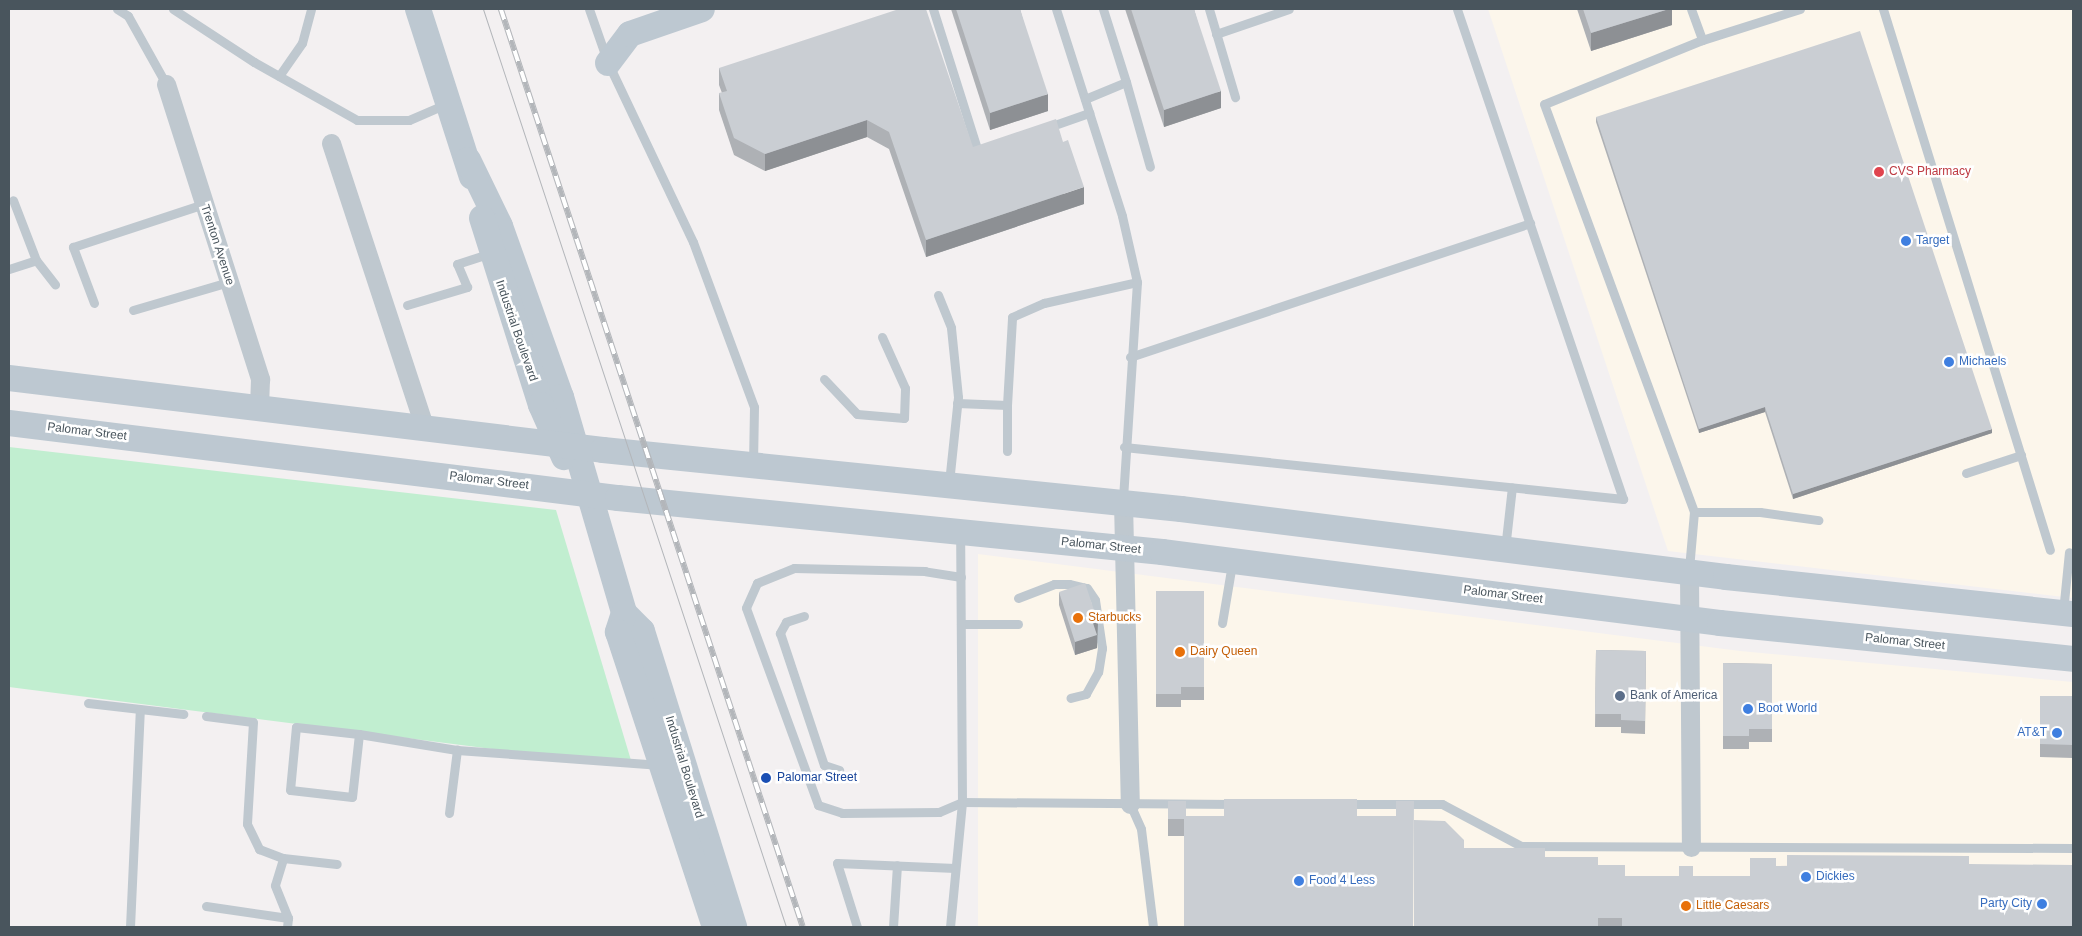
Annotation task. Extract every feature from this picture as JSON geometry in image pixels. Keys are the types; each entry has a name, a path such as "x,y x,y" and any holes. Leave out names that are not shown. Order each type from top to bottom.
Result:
{"main road":[{"name":"Industrial Boulevard","path":"418,9 468,160 490,253 567,446 588,493 624,613 642,631 734,927"},
{"path":"608,63 630,34 702,9"},
{"name":"Industrial Boulevard","path":"468,160 500,226 567,446"},
{"path":"9,378 424,426 567,446 1123,502 1689,572 2068,613"},
{"path":"9,392 70,385"},
{"name":"Palomar Street","path":"9,423 588,493 1125,548 1690,617 2073,659"},
{"name":"Industrial Boulevard","path":"624,613 618,632 715,927"}],"street":[{"name":"Trenton Avenue","path":"166,84 260,379 259,406"},
{"path":"330,143 424,426"},
{"path":"1123,502 1130,804"},
{"path":"1689,572 1692,847"}],"lane":[{"path":"117,9 128,16 166,84"},
{"path":"173,9 279,76 357,120 409,120 449,103"},
{"path":"279,76 302,43 311,9"},
{"path":"589,9 608,63 693,242 754,407 752,464"},
{"path":"933,9 978,152 996,146"},
{"path":"1056,9 1085,99 1137,282 1124,446 1123,502"},
{"path":"1103,9 1150,168"},
{"path":"1209,9 1235,97"},
{"path":"1216,34 1289,9"},
{"path":"1124,446 1623,499 1457,9"},
{"path":"1692,9 1702,40"},
{"path":"1689,572 1694,512 1544,104 1702,40 1800,9"},
{"path":"1883,9 2050,550"},
{"path":"1085,99 1126,82"},
{"path":"1034,133 1089,113"},
{"path":"13,200 36,260 55,284"},
{"path":"94,303 73,247 204,204"},
{"path":"1130,357 1530,223"},
{"path":"407,305 467,287 457,264 490,253"},
{"path":"9,269 36,260"},
{"path":"133,310 229,282"},
{"path":"1007,451 1007,404 1012,317 1044,303 1137,282"},
{"path":"938,295 951,328 957,403 948,485"},
{"path":"824,379 857,414 904,418 905,388 882,337"},
{"path":"957,403 1007,404"},
{"path":"1966,472 2021,455"},
{"path":"1505,549 1512,487"},
{"path":"1694,512 1760,512 1818,520"},
{"path":"950,927 962,802 960,532"},
{"path":"2068,613 2069,552"},
{"path":"1222,623 1232,561"},
{"path":"961,577 925,571 794,568 757,583 746,608 818,805 842,813 929,812 962,802 1251,804"},
{"path":"1018,598 1054,584 1069,584 1087,588 1095,600 1102,648 1098,672 1086,694 1070,698"},
{"path":"804,616 786,622 780,633 824,765 839,770"},
{"path":"961,624 1018,624"},
{"path":"88,703 183,714"},
{"path":"130,927 140,709"},
{"path":"206,716 253,722 247,824 259,849 282,858 337,864"},
{"path":"360,734 352,797 290,790 296,726 360,734 457,750 633,767 661,765"},
{"path":"450,813 457,750"},
{"path":"1130,804 1141,829 1153,927"},
{"path":"1333,804 1442,804 1521,846 2073,848"},
{"path":"282,858 275,885 288,923"},
{"path":"857,927 838,863 955,868"},
{"path":"893,927 897,865"},
{"path":"206,906 288,923"}],"shaded area":[{"path":"1488,9 2073,9 2073,598 1668,551"},
{"path":"978,554 1740,651 2073,682 2073,927 978,927"}],"green space":[{"path":"9,447 556,510 633,767 9,687"}],"building":[{"path":"899,9 926,9 973,147 1056,119 1063,142 1068,140 1084,187 926,240 889,132 867,120 765,154 734,138 719,93 727,91 719,68"},
{"path":"956,9 1020,9 1048,94 990,113"},
{"path":"1131,9 1194,9 1221,91 1164,110"},
{"path":"1583,9 1669,9 1591,33"},
{"path":"1860,31 1992,429 1793,494 1765,407 1699,429 1596,117"},
{"name":"Starbucks","path":"1085,583 1098,622 1093,623 1097,635 1075,642 1059,592"},
{"name":"Dairy Queen","path":"1156,591 1204,591 1204,687 1181,687 1181,694 1156,694"},
{"name":"Bank of America","path":"1596,650 1646,651 1645,721 1621,720 1621,714 1595,714"},
{"name":"Boot World","path":"1723,663 1772,664 1772,729 1749,729 1749,736 1723,736"},
{"name":"AT&T","path":"2040,696 2073,696 2073,745 2040,744"},
{"name":"Food 4 Less","path":"1224,799 1357,799 1357,816 1396,816 1396,801 1414,801 1413,927 1184,927 1184,819 1168,819 1168,801 1186,801 1186,816 1224,816"},
{"path":"1414,820 1445,821 1464,840 1464,848 1545,848 1545,857 1598,857 1598,865 1625,865 1625,876 1679,876 1679,866 1693,866 1693,876 1750,876 1750,858 1776,858 1776,866 1787,866 1787,855 1969,856 1969,864 2073,865 2073,927 1622,927 1622,918 1598,918 1598,927 1414,927"}],"tram line":[{"path":"483,9 786,927"}],"railway":[{"path":"501,9 803,927"}],"place":[{"name":"CVS Pharmacy","path":"1879,172"},
{"name":"Target","path":"1906,241"},
{"name":"Michaels","path":"1949,362"},
{"name":"Starbucks","path":"1078,618"},
{"name":"Dairy Queen","path":"1180,652"},
{"name":"Bank of America","path":"1620,696"},
{"name":"Boot World","path":"1748,709"},
{"name":"AT&T","path":"2057,733"},
{"name":"Palomar Street","path":"766,778"},
{"name":"Dickies","path":"1806,877"},
{"name":"Food 4 Less","path":"1299,881"},
{"name":"Party City","path":"2042,904"},
{"name":"Little Caesars","path":"1686,906"}]}
